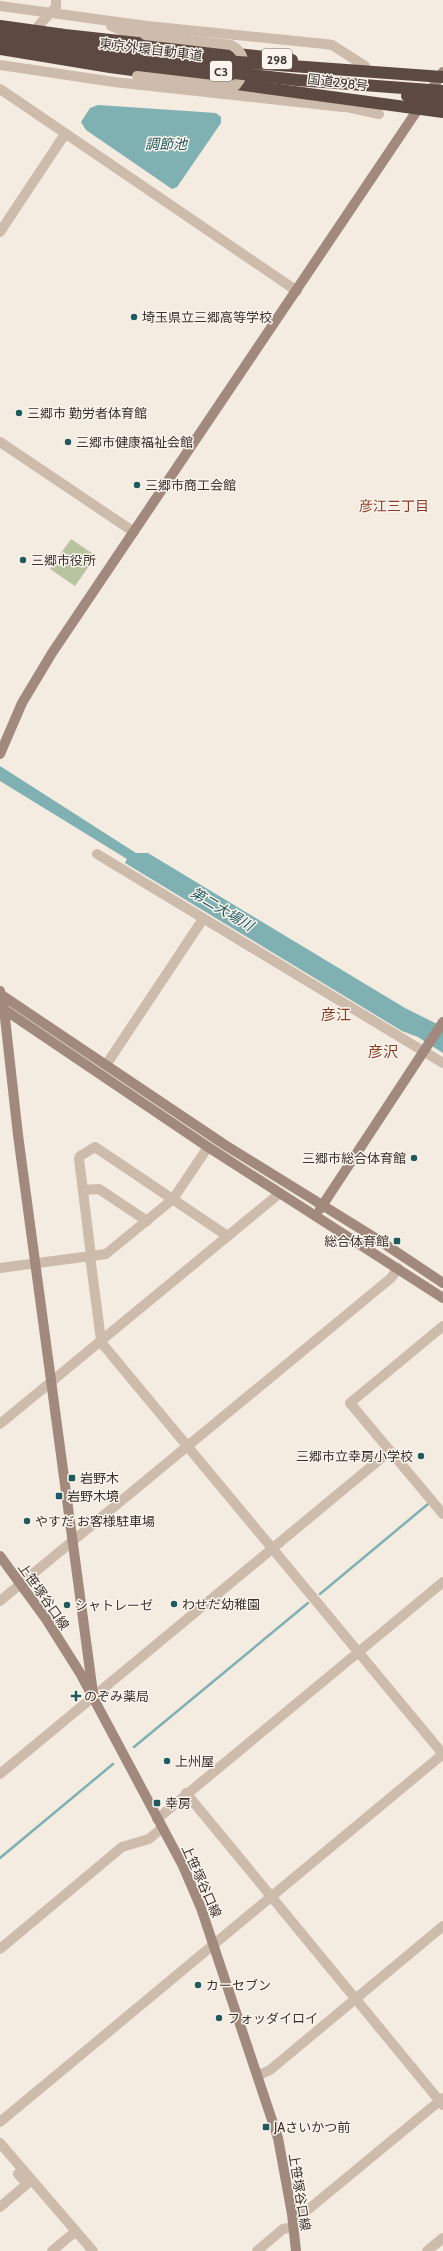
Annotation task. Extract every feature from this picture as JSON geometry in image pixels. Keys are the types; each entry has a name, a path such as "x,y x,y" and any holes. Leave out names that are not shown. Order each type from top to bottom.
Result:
{"highway":[{"name":"国道298号","path":"0,18 84,31 112,40"},
{"name":"国道298号","path":"0,26 112,40 365,66 443,72"},
{"name":"東京外環自動車道","path":"0,33 197,59 443,77"},
{"name":"東京外環自動車道","path":"0,43 145,63 297,80 443,91"},
{"name":"国道298号","path":"0,49 110,67 369,100 443,112"},
{"name":"国道298号","path":"0,56 73,66 110,67"},
{"path":"297,80 340,89 443,101"}],"street":[{"path":"39,24 56,8 56,0"},
{"path":"0,6 96,20 332,45 365,66"},
{"path":"96,20 129,32 145,35 231,45 241,52 244,60 242,78 236,85 221,86 137,76 125,77 114,82"},
{"path":"0,65 114,82 343,107 379,114"},
{"path":"1,751 15,717 37,678 443,72"},
{"path":"0,91 297,291"},
{"path":"343,107 369,100"},
{"path":"0,232 65,134"},
{"path":"0,442 134,532"},
{"path":"97,854 203,919 426,1049 443,1063"},
{"path":"106,1065 203,919"},
{"path":"0,993 225,1145 419,1265 443,1283"},
{"path":"0,993 72,1542 92,1673 93,1696"},
{"path":"2,1008 208,1148 443,1298"},
{"path":"315,1216 443,1022"},
{"path":"0,2122 443,1754 100,1341 79,1159 80,1156 96,1147 226,1235"},
{"path":"0,1268 106,1254 173,1199 208,1148"},
{"path":"83,1190 99,1189 147,1221"},
{"path":"0,1424 226,1235 280,1193"},
{"path":"0,1601 391,1278 398,1268"},
{"path":"443,1326 350,1403 443,1514"},
{"path":"0,1774 390,1451"},
{"name":"上笹塚谷口線","path":"0,1556 68,1653 93,1696 183,1866 214,1944 259,2076 278,2138 292,2214 296,2251"},
{"path":"157,1818 443,1582"},
{"path":"186,1793 355,2000 442,2101 304,2212 292,2214"},
{"path":"0,1948 122,1848 149,1839 162,1828"},
{"path":"259,2076 270,2070 443,1926"},
{"path":"0,2142 27,2184 0,2207"},
{"path":"0,2153 20,2171 93,2251"},
{"path":"257,2251 283,2229 294,2227"},
{"path":"52,2251 76,2231"},
{"path":"427,2251 443,2238"}],"green space":[{"path":"71,539 96,556 75,586 50,569"}],"water":[{"name":"調節池","path":"98,105 216,113 221,117 221,123 177,187 172,189 86,130 81,122 90,108"},
{"name":"第二大場川","path":"0,766 136,853 148,853 405,1008 443,1027 443,1053 418,1037 402,1031 125,863 127,859 0,781"}],"waterway":[{"path":"320,1594 428,1504"},
{"path":"134,1747 308,1603"},
{"path":"0,1858 113,1764"}],"place":[{"name":"埼玉県立三郷高等学校","path":"134,317"},
{"name":"三郷市 勤労者体育館","path":"19,413"},
{"name":"三郷市健康福祉会館","path":"68,442"},
{"name":"三郷市商工会館","path":"137,485"},
{"name":"三郷市役所","path":"23,560"},
{"name":"三郷市総合体育館","path":"414,1158"},
{"name":"総合体育館","path":"397,1241"},
{"name":"三郷市立幸房小学校","path":"421,1456"},
{"name":"岩野木","path":"72,1478"},
{"name":"岩野木境","path":"59,1496"},
{"name":"やすだ お客様駐車場","path":"27,1521"},
{"name":"わせだ幼稚園","path":"174,1604"},
{"name":"シャトレーゼ","path":"67,1605"},
{"name":"のぞみ薬局","path":"76,1696"},
{"name":"上州屋","path":"167,1761"},
{"name":"幸房","path":"157,1803"},
{"name":"カーセブン","path":"198,1985"},
{"name":"フォッダイロイ","path":"219,2018"},
{"name":"JAさいかつ前","path":"266,2127"}],"district":[{"name":"彦江三丁目","path":"394,506"},
{"name":"彦江","path":"336,1015"},
{"name":"彦沢","path":"383,1052"}]}
